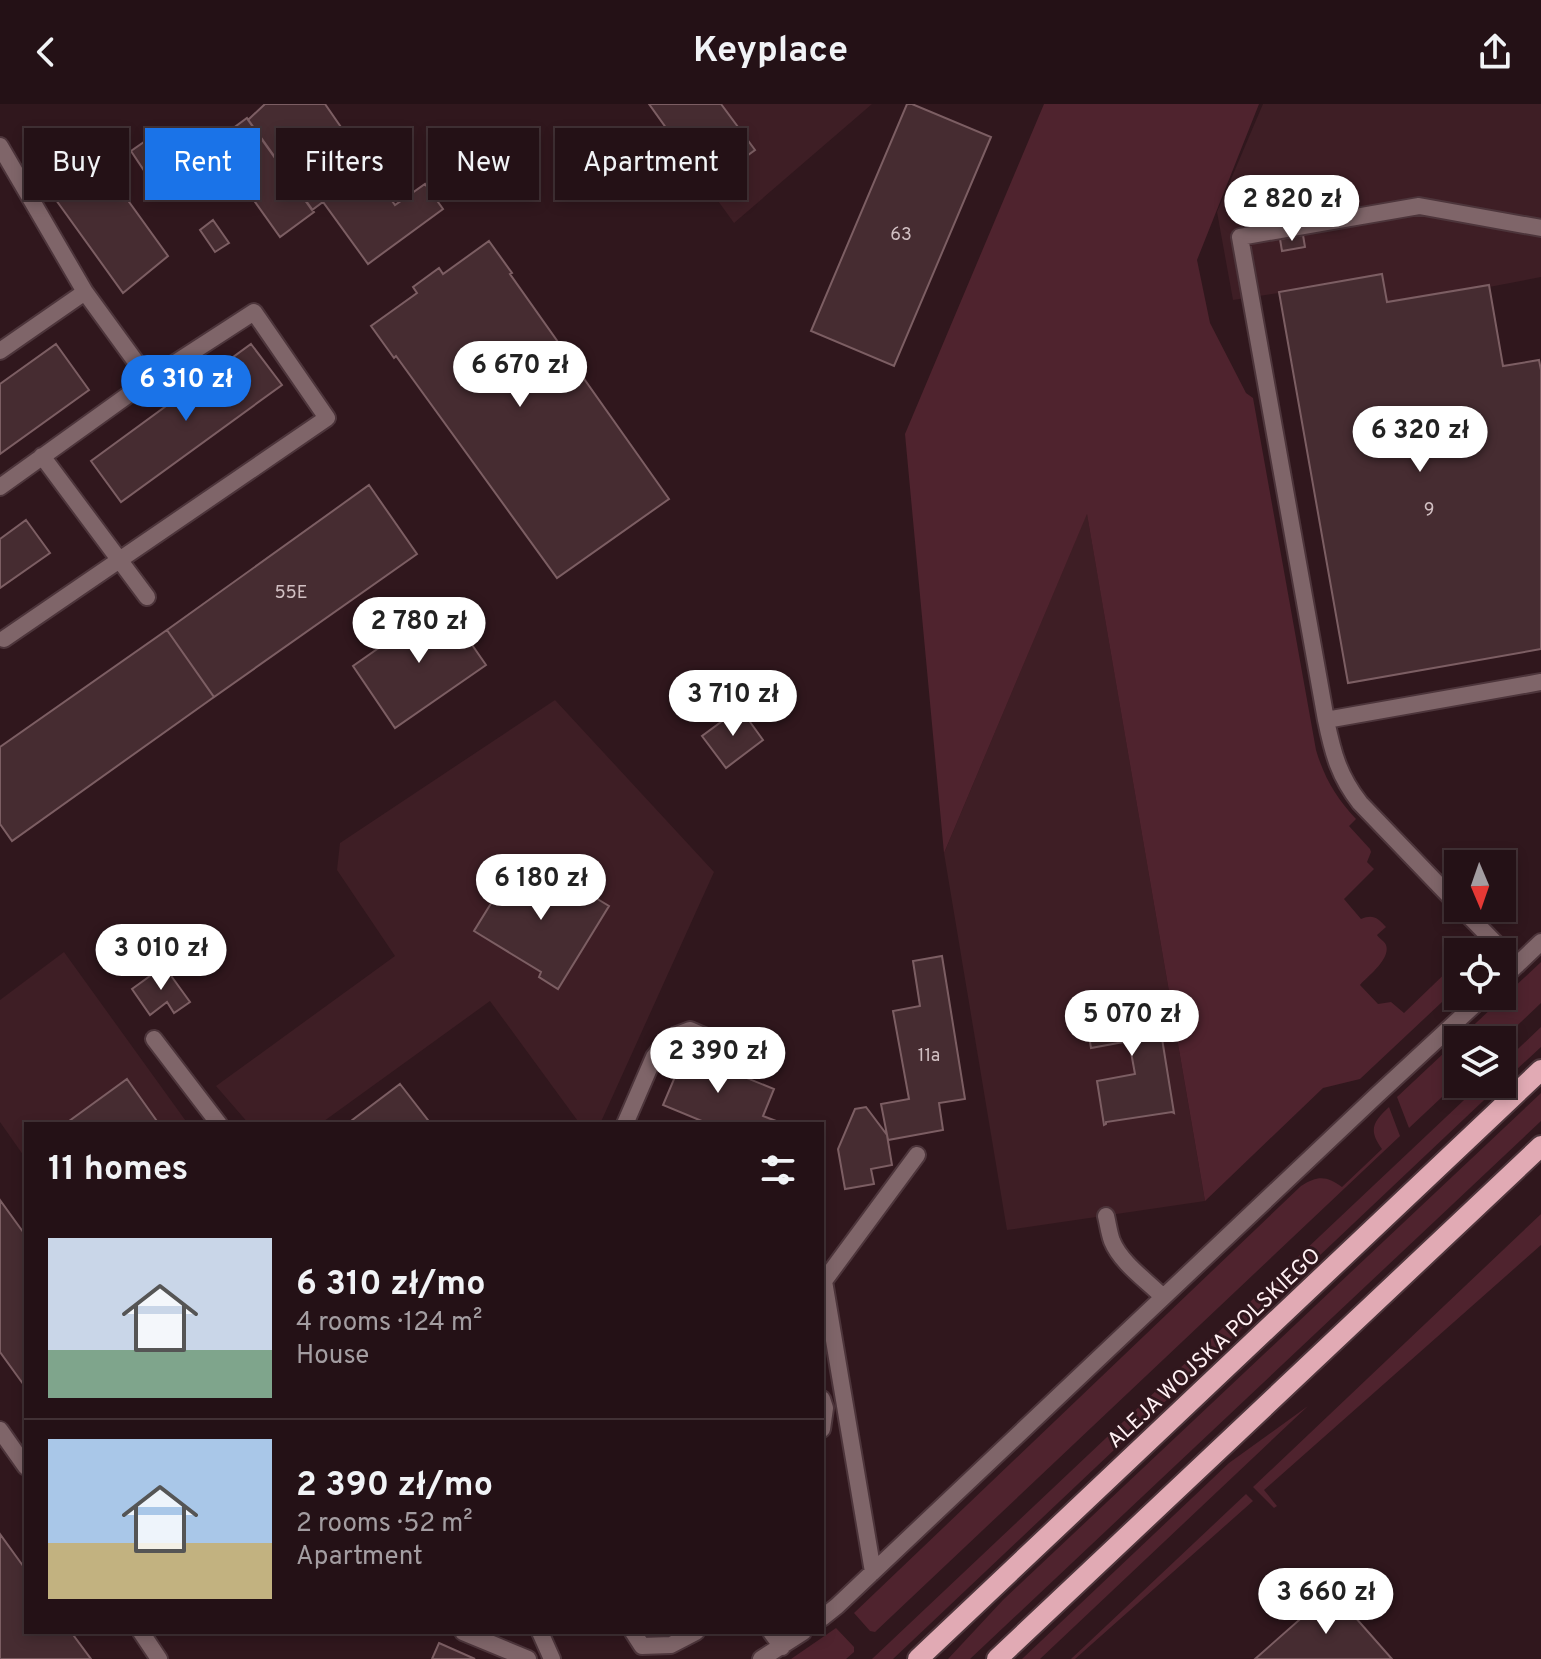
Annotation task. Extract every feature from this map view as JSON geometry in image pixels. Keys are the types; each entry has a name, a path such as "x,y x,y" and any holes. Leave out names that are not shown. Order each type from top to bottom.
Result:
{"main road":[{"name":"ALEJA WOJSKA POLSKIEGO","path":"918,1659 1541,1070"},
{"path":"997,1659 1541,1146"}],"lane":[{"path":"0,146 85,292 149,380"},
{"path":"1444,890 1360,803 1338,767 1326,720 1240,237 1419,206 1541,228"},
{"path":"0,351 85,292"},
{"path":"0,487 149,380 254,312 327,418 4,639"},
{"path":"42,456 147,597"},
{"path":"1326,720 1541,682"},
{"path":"1475,922 1517,965 1541,942"},
{"path":"824,1616 1469,1010"},
{"path":"631,1122 654,1057 669,1038 690,1030 759,1060"},
{"path":"154,1039 217,1122"},
{"path":"873,1572 841,1348 824,1281 917,1155"},
{"path":"1106,1216 1111,1240 1117,1250 1163,1297"},
{"path":"0,1430 24,1464"},
{"path":"142,1634 159,1659"},
{"path":"468,1634 528,1659"},
{"path":"541,1634 552,1659"},
{"path":"634,1634 642,1646 671,1645 692,1634"},
{"path":"772,1634 782,1647"},
{"path":"761,1659 800,1634"}],"shaded area":[{"path":"648,104 872,104 734,223 717,200 747,200 747,128 665,128"},
{"path":"1044,104 1259,104 1197,260 1210,323 1246,393 1253,398 1316,750 1332,787 1356,819 1349,826 1371,852 1367,862 1374,869 1344,899 1361,919 1375,918 1386,927 1377,935 1387,950 1382,961 1360,985 1378,1004 1391,1002 1404,1013 1444,974 1444,1000 1360,1079 1323,1088 1205,1201 1087,514 944,853 905,434"},
{"path":"1263,104 1541,104 1541,277 1489,287 1503,366 1539,360 1541,370 1541,649 1348,683 1279,293 1233,300 1217,212"},
{"path":"1087,513 1205,1201 1007,1230 944,853"},
{"path":"555,700 714,872 601,1122 579,1122 490,1001 323,1122 247,1122 216,1086 395,956 337,870 340,843"},
{"path":"64,952 187,1122 24,1122 24,1156 0,1122 0,1000"},
{"path":"1541,962 1541,1003 1516,1027 1473,1026 1490,1010 1516,1010 1516,985"},
{"path":"1541,1027 1541,1047 1516,1070 1516,1051"},
{"path":"1444,1053 1444,1095 1409,1128 1397,1097"},
{"path":"1541,1093 1541,1121 970,1659 948,1659 1003,1600"},
{"path":"1466,1098 1486,1098 893,1659 872,1659"},
{"path":"1389,1107 1400,1136 875,1632 870,1631 854,1613 1301,1186 1322,1178 1342,1187 1382,1149 1375,1137 1374,1126"},
{"path":"1541,1214 1541,1245 1264,1490 1277,1506 1274,1508 1253,1487"},
{"path":"1308,1406 1040,1659 1022,1659 1229,1463"},
{"path":"1246,1494 1253,1501 1075,1659 1071,1659"},
{"path":"836,1628 854,1647 854,1652 846,1659 791,1659"}],"building":[{"path":"265,104 325,104 342,128 276,128 276,159 260,137 260,128 254,128 248,120"},
{"path":"649,104 721,104 739,128 666,128"},
{"path":"907,104 991,137 894,366 811,331"},
{"path":"247,118 254,128 233,128"},
{"path":"260,136 276,159 276,200 305,200 314,212 280,237 254,200 260,200"},
{"path":"747,139 755,150 747,156"},
{"path":"145,141 145,172 131,151"},
{"path":"425,184 428,200 437,200 443,209 368,264 323,202 312,210 305,200 392,200 395,205 402,200 412,200 412,193"},
{"path":"56,200 128,200 168,256 123,293"},
{"path":"213,220 229,243 215,252 200,230"},
{"path":"1303,235 1305,247 1282,251 1280,239"},
{"path":"489,241 669,499 557,578 371,326 417,293 413,287 439,268 443,274"},
{"path":"1382,274 1387,302 1489,285 1503,366 1539,360 1541,649 1348,683 1279,292"},
{"path":"56,344 89,390 0,454 0,384"},
{"path":"251,344 282,385 121,502 91,461"},
{"path":"369,485 417,554 214,697 167,630"},
{"path":"26,520 50,553 0,588 0,539"},
{"path":"443,603 486,665 395,728 353,666"},
{"path":"167,630 214,697 12,841 0,824 0,747"},
{"path":"740,708 763,740 726,768 702,736"},
{"path":"519,858 581,897 584,891 609,906 558,989 539,977 541,972 474,931"},
{"path":"942,956 965,1099 939,1103 943,1130 888,1140 881,1104 909,1099 893,1011 920,1006 913,961"},
{"path":"164,966 190,1002 174,1013 167,1002 150,1015 132,989"},
{"path":"1155,995 1174,1113 1106,1122 1104,1125 1097,1081 1135,1074 1129,1041 1091,1048 1084,1006"},
{"path":"685,1053 774,1089 763,1116 779,1122 704,1122 663,1105"},
{"path":"127,1079 158,1122 68,1122"},
{"path":"400,1084 429,1122 350,1122"},
{"path":"866,1107 887,1135 892,1165 871,1169 874,1184 845,1189 838,1149 855,1109"},
{"path":"0,1200 24,1233 24,1385 0,1352"},
{"path":"0,1534 24,1567 24,1634 72,1634 91,1659 0,1659"},
{"path":"1332,1591 1392,1659 1255,1659"},
{"path":"439,1643 475,1659 432,1659"}]}
